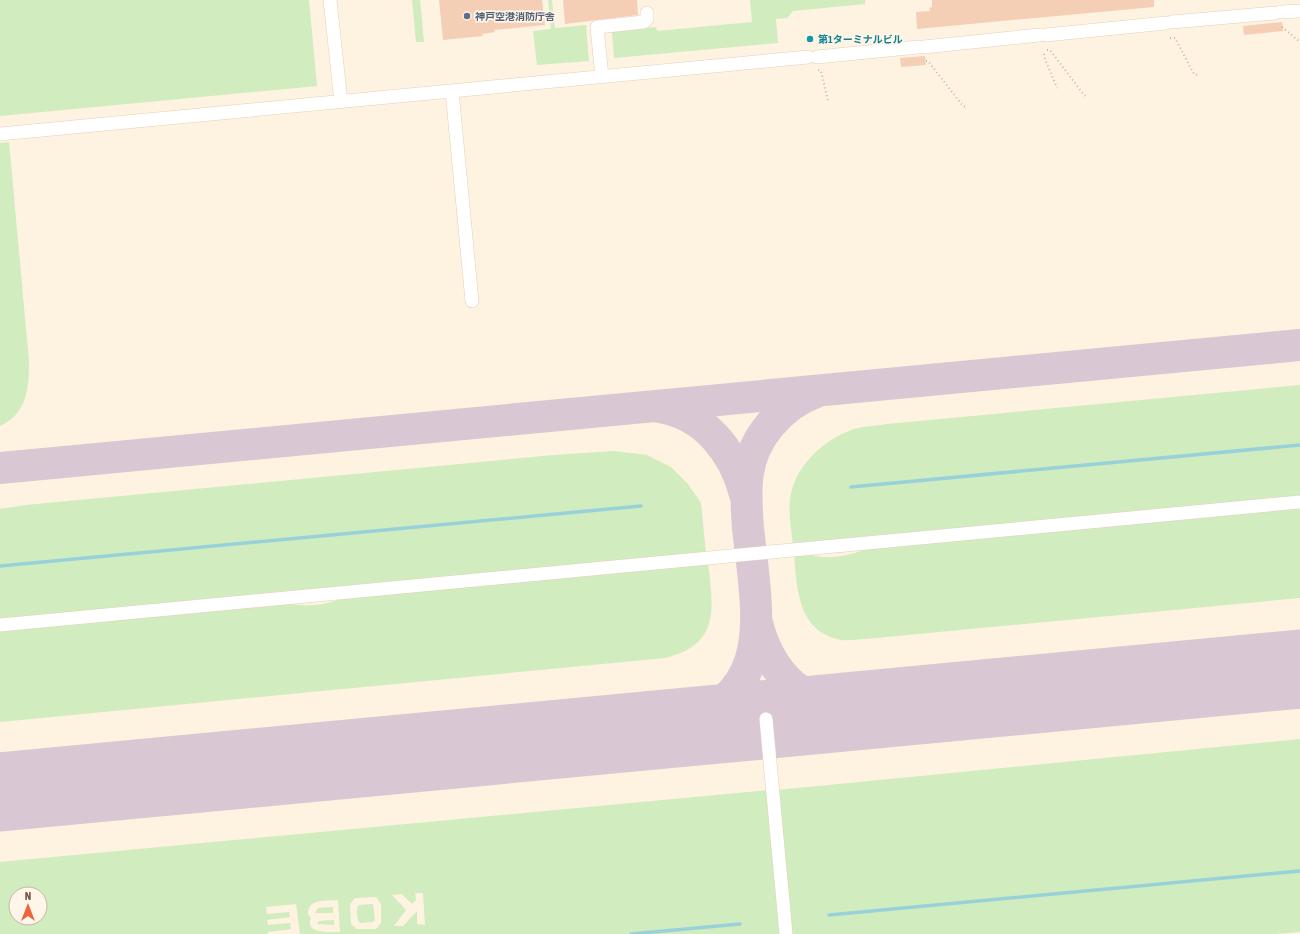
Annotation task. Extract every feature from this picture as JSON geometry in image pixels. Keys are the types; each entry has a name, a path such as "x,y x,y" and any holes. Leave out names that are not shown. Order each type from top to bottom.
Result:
{"lane":[{"path":"330,0 341,102"},
{"path":"0,134 602,77 814,61 921,47 1300,11"},
{"path":"602,77 597,27 644,22 647,19 647,13"},
{"path":"452,91 472,301"},
{"path":"0,625 1300,502"},
{"path":"766,719 786,934"}],"path":[{"path":"1282,27 1300,42"},
{"path":"1170,38 1175,38 1194,74 1198,76"},
{"path":"1047,50 1050,50 1084,95 1088,96"},
{"path":"1044,54 1057,88"},
{"path":"814,61 821,71 828,101"},
{"path":"926,61 928,61 963,106 966,107"}],"green space":[{"path":"0,0 309,0 317,86 0,116"},
{"path":"412,0 420,0 424,42 416,42"},
{"path":"548,0 552,0 555,28 586,25 589,61 537,65 533,31 551,29"},
{"path":"750,0 865,0 865,4 793,11 787,18 776,19 778,43 614,58 612,32 656,27 657,31 752,22"},
{"path":"9,142 29,372 27,391 21,407 16,415 0,426 0,143"},
{"path":"1300,385 1300,498 793,546 790,500 797,477 811,457 829,441 851,430 887,424"},
{"path":"614,451 647,455 671,467 688,484 701,503 706,554 0,621 0,509 26,505 554,455"},
{"path":"1300,506 1300,598 841,640 826,635 816,628 808,618 802,606 796,580 794,553 822,557 835,557 848,555 871,546"},
{"path":"708,562 711,609 705,634 696,644 683,652 665,658 0,722 0,629 281,602 299,605 315,605 331,602 348,596"},
{"path":"1300,739 1300,932 1276,934 790,934 777,790"},
{"path":"769,790 783,934 300,934 296,904 266,907 267,914 289,912 290,917 267,920 268,925 290,923 291,929 268,932 268,934 0,934 0,862","holes":["415,893 423,893 425,925 417,924 417,911 403,926 394,926 406,910 392,895 402,894 412,904 416,900","376,897 381,904 381,923 376,929 357,929 351,924 350,904 355,898","338,900 340,932 324,932 311,927 311,918 308,914 311,905 318,901"]},
{"path":"373,904 375,920 373,922 360,923 357,914 359,905"},
{"path":"333,907 333,913 315,913 318,908"},
{"path":"334,920 334,925 317,924 319,921"}],"building":[{"path":"439,0 542,0 545,25 494,30 495,32 482,34 483,36 443,40"},
{"path":"563,0 637,0 638,15 565,24"},
{"name":"第1ターミナルビル","path":"932,0 1154,0 1154,7 917,29 916,12 930,11 929,8 932,7"},
{"path":"1282,22 1283,31 1244,35 1243,26"},
{"path":"925,56 926,65 901,67 900,58"}],"waterway":[{"path":"851,487 1300,445"},
{"path":"0,566 641,506"},
{"path":"829,915 1300,871"},
{"path":"631,934 740,924"}],"taxiway":[{"path":"0,468 1300,345"},
{"path":"668,729 703,715 728,697 744,675 753,651 756,623 755,594 746,500 750,461 761,437 770,425 785,410 796,402 814,393"},
{"path":"659,407 675,411 690,418 704,427 715,437 733,464 740,478 745,494"},
{"path":"757,623 763,642 771,659 781,674 793,686 824,703 862,711"}],"runway":[{"path":"0,792 1300,669"}],"place":[{"name":"神戸空港消防庁舎","path":"467,16"},
{"name":"第1ターミナルビル","path":"810,39"}]}
